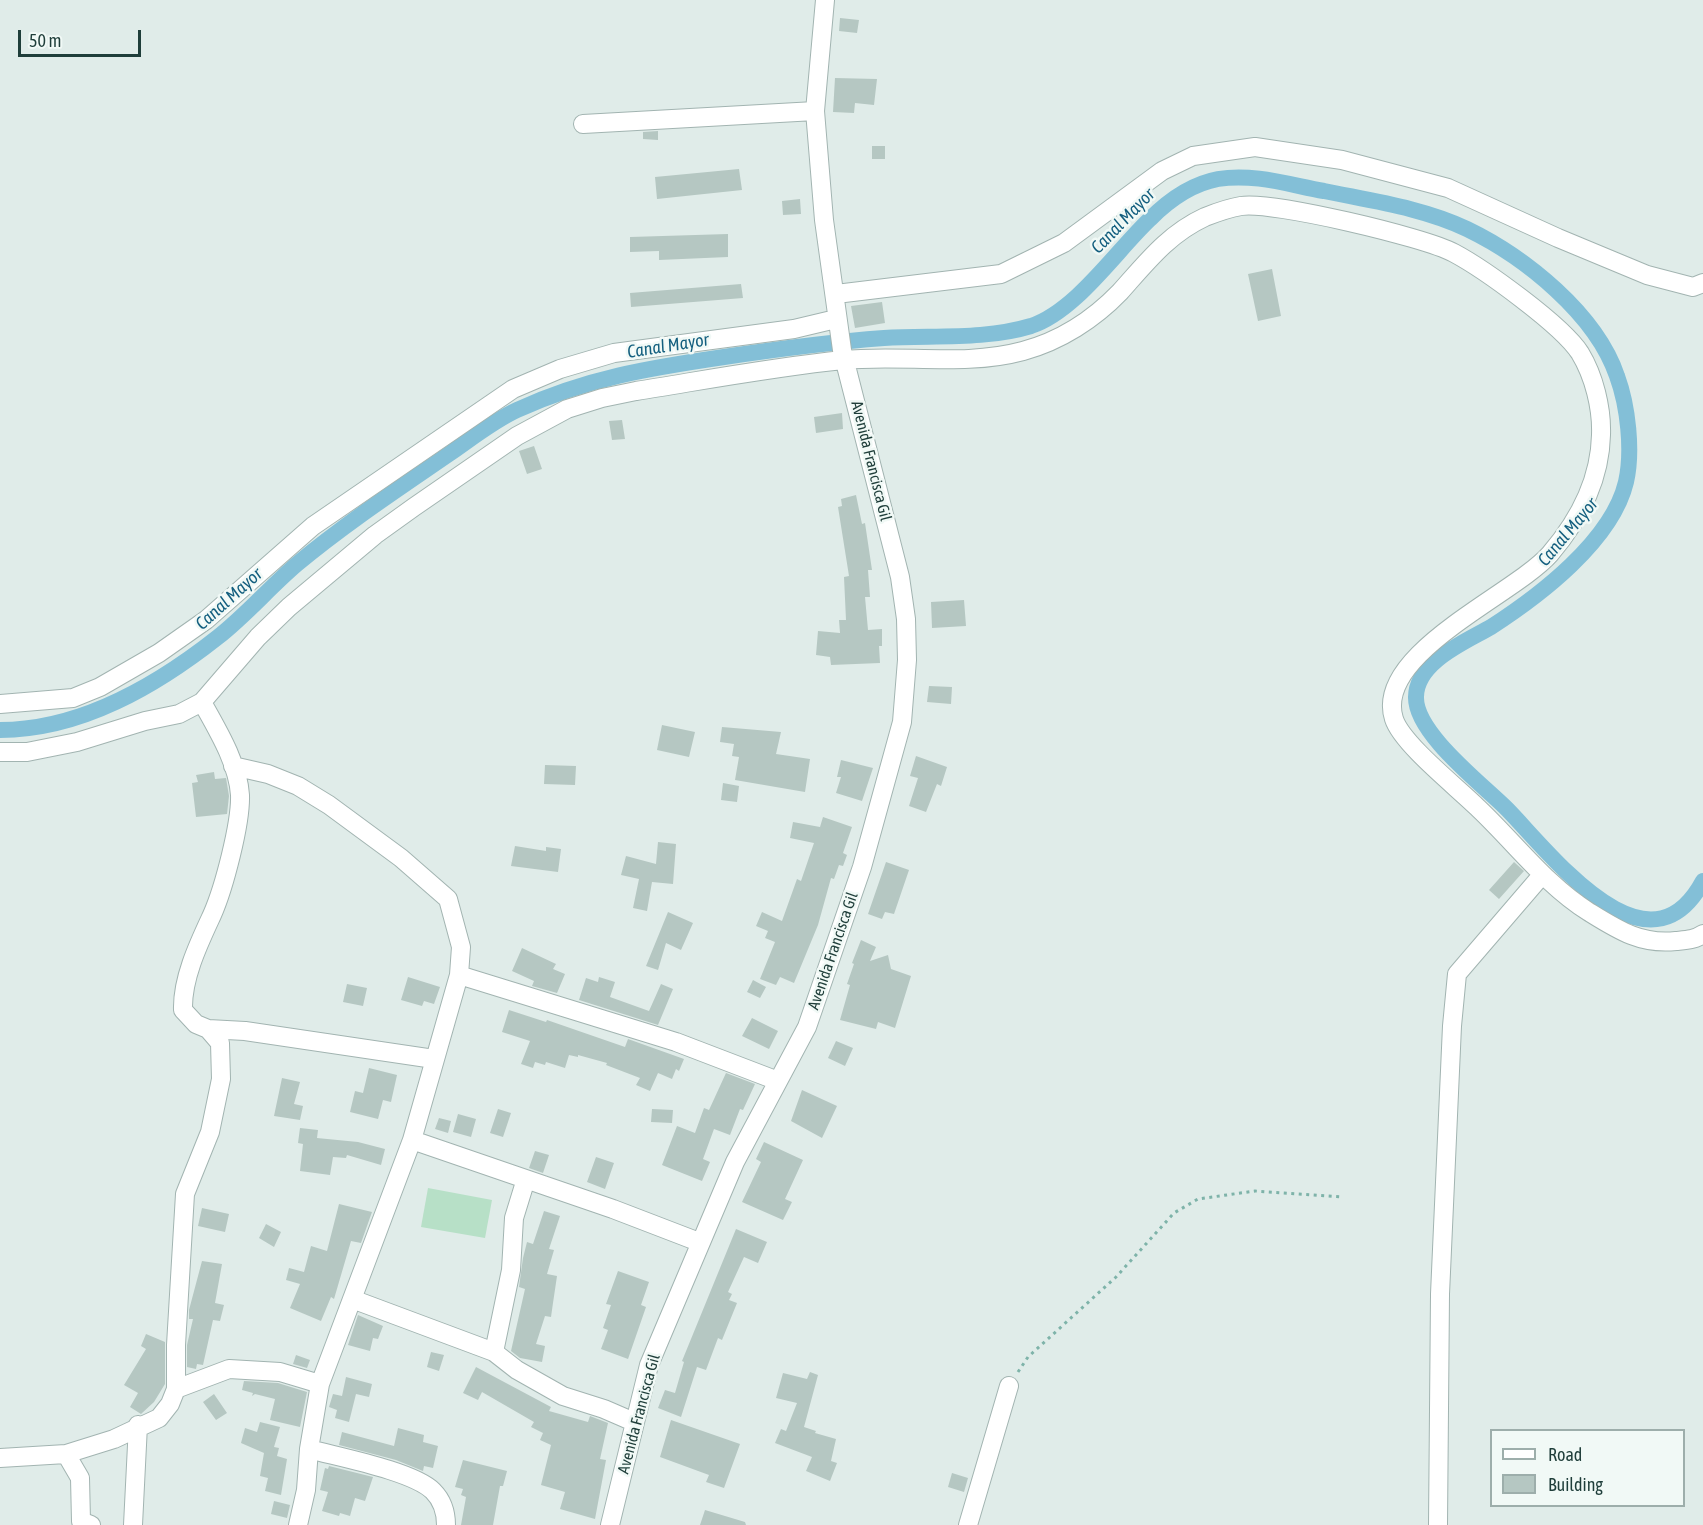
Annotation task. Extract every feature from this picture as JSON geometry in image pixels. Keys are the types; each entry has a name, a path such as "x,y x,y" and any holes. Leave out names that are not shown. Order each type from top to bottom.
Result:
{"street":[{"name":"Avenida Francisca Gil","path":"610,1525 649,1365 699,1242 735,1162 807,1027 862,867 902,722 907,660 906,619 900,577 844,355 824,220 815,111 825,0"},
{"path":"583,124 815,111"},
{"path":"836,294 1001,274 1064,243 1162,171 1193,156 1254,147 1342,160 1448,188 1647,275 1694,287 1703,283"},
{"path":"0,752 27,752 77,742 144,721 179,714 202,702 281,614 375,535 517,436 567,409 602,398 636,391 844,355 978,358 1024,351 1065,334 1092,317 1118,293 1146,259 1182,230 1207,216 1244,205 1319,216 1403,235 1452,251 1512,293 1560,331 1580,353 1598,396 1602,423 1601,456 1593,484 1580,513 1548,556 1492,600 1419,652 1401,675 1393,706 1394,720 1406,737 1500,829 1542,875 1581,907 1626,935 1655,943 1696,939 1703,934"},
{"path":"0,704 73,698 100,687 159,653 206,620 313,526 513,389 560,369 614,353 838,325"},
{"path":"202,702 232,766 240,795 228,868 217,904 187,977 183,1010 196,1024 208,1029 245,1031 434,1059"},
{"path":"232,766 267,774 298,786 329,805 401,858 448,899 461,946 459,975 412,1140 320,1384 309,1449 306,1490 298,1525"},
{"path":"1438,1525 1440,1294 1452,1026 1457,974 1542,875"},
{"path":"459,975 676,1042 778,1081"},
{"path":"0,1458 66,1454 114,1439 138,1425 159,1418 170,1404 176,1389 176,1345 185,1194 210,1132 221,1079 220,1043 208,1029"},
{"path":"412,1140 613,1209 699,1242"},
{"path":"494,1352 511,1270 514,1218 526,1179"},
{"path":"352,1299 494,1352 517,1370 563,1396 604,1409 634,1422"},
{"path":"176,1389 229,1369 280,1372 320,1384"},
{"path":"968,1525 1009,1386"},
{"path":"133,1525 138,1425"},
{"path":"309,1449 408,1478 432,1490 443,1506 446,1525"},
{"path":"66,1454 80,1478 81,1521 91,1525"}],"path":[{"path":"1009,1386 1028,1357 1116,1277 1174,1213 1190,1203 1198,1199 1255,1191 1343,1197"}],"green space":[{"path":"428,1188 492,1200 485,1238 421,1227"}],"building":[{"path":"840,18 859,20 857,33 839,31"},
{"path":"835,78 877,79 874,105 855,103 854,113 833,112"},
{"path":"658,131 658,140 643,139 643,132"},
{"path":"872,146 885,146 885,159 872,159"},
{"path":"739,169 742,190 657,199 655,177"},
{"path":"800,199 801,214 783,215 782,201"},
{"path":"728,234 728,257 659,260 659,251 630,252 630,237"},
{"path":"1272,269 1281,316 1258,321 1248,274"},
{"path":"741,284 743,298 631,307 630,293"},
{"path":"882,302 885,323 855,328 851,306"},
{"path":"842,413 843,429 816,433 814,417"},
{"path":"622,420 625,439 612,440 609,421"},
{"path":"534,446 542,469 527,474 519,451"},
{"path":"856,495 862,524 865,523 872,570 868,570 870,597 865,597 868,630 882,629 882,646 879,646 880,663 831,665 830,657 816,655 818,631 840,633 839,620 846,620 844,577 849,576 838,507 842,506 841,499"},
{"path":"964,600 966,626 932,628 931,602"},
{"path":"929,686 952,687 951,704 927,702"},
{"path":"662,725 695,732 689,757 657,750"},
{"path":"722,727 781,732 776,754 810,759 805,792 735,780 739,757 732,756 734,744 720,742"},
{"path":"916,756 947,767 941,786 937,784 926,812 909,806 918,778 910,776"},
{"path":"841,760 873,768 862,801 836,793 841,777 837,777"},
{"path":"545,765 576,766 575,785 544,784"},
{"path":"214,772 215,779 226,778 229,796 227,814 196,817 192,783 198,782 196,775"},
{"path":"723,783 739,786 737,802 721,800"},
{"path":"823,817 852,827 843,853 847,855 843,866 839,865 834,879 831,878 818,925 794,983 780,977 776,985 760,979 775,942 765,938 768,931 756,926 762,912 782,921 797,879 801,881 814,843 790,838 793,822 820,827"},
{"path":"658,842 676,844 673,884 652,882 647,911 633,908 639,879 621,875 626,856 656,864"},
{"path":"515,846 546,851 546,847 561,849 558,872 511,866"},
{"path":"886,862 909,870 894,914 885,912 882,919 868,914"},
{"path":"1514,862 1524,871 1499,899 1489,890"},
{"path":"668,912 693,923 681,950 666,943 658,970 646,966"},
{"path":"861,940 876,947 870,961 888,955 891,969 911,976 895,1028 878,1022 876,1029 840,1020 850,985 847,984 854,964 852,963"},
{"path":"522,948 556,964 553,969 565,974 557,993 532,986 534,981 512,971"},
{"path":"408,977 440,987 434,1004 424,1001 422,1006 401,1000"},
{"path":"599,977 615,982 610,997 649,1011 661,984 673,989 658,1025 579,1000 586,978 598,982"},
{"path":"753,980 766,987 760,998 747,992"},
{"path":"347,984 367,988 363,1006 343,1002"},
{"path":"509,1010 546,1022 547,1020 625,1047 628,1039 684,1059 679,1071 676,1069 672,1079 658,1073 650,1091 636,1085 640,1078 606,1065 607,1063 578,1055 578,1057 569,1055 565,1068 546,1062 545,1065 535,1062 533,1068 521,1064 530,1041 502,1032"},
{"path":"752,1018 778,1031 769,1049 742,1036"},
{"path":"836,1041 853,1048 845,1066 828,1058"},
{"path":"369,1068 397,1075 391,1102 383,1100 378,1119 350,1112 355,1091 363,1093"},
{"path":"726,1073 755,1084 743,1110 740,1109 730,1135 714,1129 703,1159 710,1162 702,1181 662,1165 677,1126 695,1133 704,1108 709,1110"},
{"path":"282,1078 300,1082 294,1104 303,1106 300,1120 274,1116"},
{"path":"802,1090 837,1106 822,1138 791,1121"},
{"path":"498,1109 511,1113 503,1137 490,1133"},
{"path":"652,1109 673,1110 672,1123 651,1122"},
{"path":"458,1114 476,1119 471,1137 453,1132"},
{"path":"439,1118 451,1121 448,1133 435,1129"},
{"path":"300,1128 318,1130 317,1138 358,1142 385,1149 381,1165 347,1155 346,1158 333,1157 330,1175 300,1171 303,1144 298,1143"},
{"path":"764,1142 803,1160 785,1199 792,1202 783,1220 742,1202 761,1162 756,1159"},
{"path":"535,1151 549,1155 543,1173 529,1168"},
{"path":"596,1157 614,1163 605,1189 587,1182"},
{"path":"339,1204 372,1212 361,1243 351,1241 334,1299 331,1297 321,1321 290,1308 300,1284 286,1280 289,1268 304,1272 311,1246 327,1251"},
{"path":"202,1208 229,1214 225,1232 198,1226"},
{"path":"544,1211 560,1216 549,1249 554,1250 547,1274 557,1276 551,1317 545,1316 536,1344 545,1346 542,1362 520,1358 511,1351 525,1289 519,1287 523,1258 527,1242 533,1244"},
{"path":"266,1224 281,1232 274,1247 259,1238"},
{"path":"736,1229 767,1242 758,1263 744,1257 728,1292 732,1294 729,1300 737,1303 722,1340 718,1338 706,1370 697,1367 681,1417 658,1408 665,1390 675,1393 684,1362 682,1361"},
{"path":"202,1261 222,1264 215,1303 224,1305 220,1321 213,1320 203,1365 197,1364 196,1369 187,1367 187,1345 193,1319 189,1319 189,1310"},
{"path":"618,1271 649,1282 641,1305 646,1307 628,1359 601,1349 608,1330 603,1328 611,1305 606,1304"},
{"path":"358,1315 383,1326 378,1339 373,1338 370,1351 348,1345"},
{"path":"146,1334 165,1342 165,1384 154,1402 141,1414 130,1407 138,1393 124,1385 146,1349 141,1346"},
{"path":"431,1352 444,1355 439,1371 427,1367"},
{"path":"296,1355 310,1360 307,1368 293,1364"},
{"path":"476,1367 551,1407 549,1411 588,1422 590,1416 608,1423 600,1459 606,1460 595,1519 560,1509 565,1492 541,1485 551,1445 540,1440 543,1433 531,1427 534,1422 482,1392 478,1400 463,1393"},
{"path":"810,1372 818,1375 804,1427 836,1439 831,1461 837,1463 830,1481 806,1471 812,1457 775,1443 781,1429 786,1431 797,1403 776,1398 783,1373 807,1379"},
{"path":"346,1377 372,1384 369,1397 356,1394 349,1422 335,1418 337,1410 329,1407 333,1394 342,1396"},
{"path":"244,1381 278,1383 307,1392 300,1427 270,1420 275,1399 255,1394 252,1396 253,1393 242,1390"},
{"path":"214,1394 227,1413 216,1420 203,1402"},
{"path":"671,1420 740,1444 724,1488 706,1482 709,1475 660,1457"},
{"path":"260,1422 280,1427 274,1447 279,1448 277,1456 287,1459 281,1495 265,1491 268,1478 260,1476 264,1453 241,1443 245,1428 257,1432"},
{"path":"398,1428 424,1435 423,1442 438,1446 433,1468 424,1466 423,1471 396,1460 339,1445 342,1432 394,1446"},
{"path":"463,1460 507,1471 503,1486 500,1486 493,1525 461,1525 466,1497 461,1495 463,1489 455,1487"},
{"path":"329,1466 373,1477 365,1501 355,1498 350,1516 340,1513 339,1516 322,1511 328,1492 320,1490 325,1468 328,1469"},
{"path":"952,1473 968,1478 964,1492 948,1487"},
{"path":"274,1501 290,1505 287,1518 271,1514"},
{"path":"705,1510 745,1522 746,1525 700,1525"}],"waterway":[{"name":"Canal Mayor","path":"0,730 30,728 88,713 116,702 169,672 228,628 297,564 334,535 482,430 517,410 593,382 670,365 824,344 884,338 977,335 1031,326 1048,318 1079,294 1150,219 1181,194 1208,181 1218,179 1258,179 1397,206 1467,229 1512,255 1556,290 1576,310 1607,353 1621,388 1627,415 1628,470 1618,504 1590,546 1551,583 1491,627 1444,654 1433,663 1424,673 1418,685 1416,697 1426,726 1438,742 1574,879 1601,900 1629,915 1656,919 1681,909 1703,881"}]}
